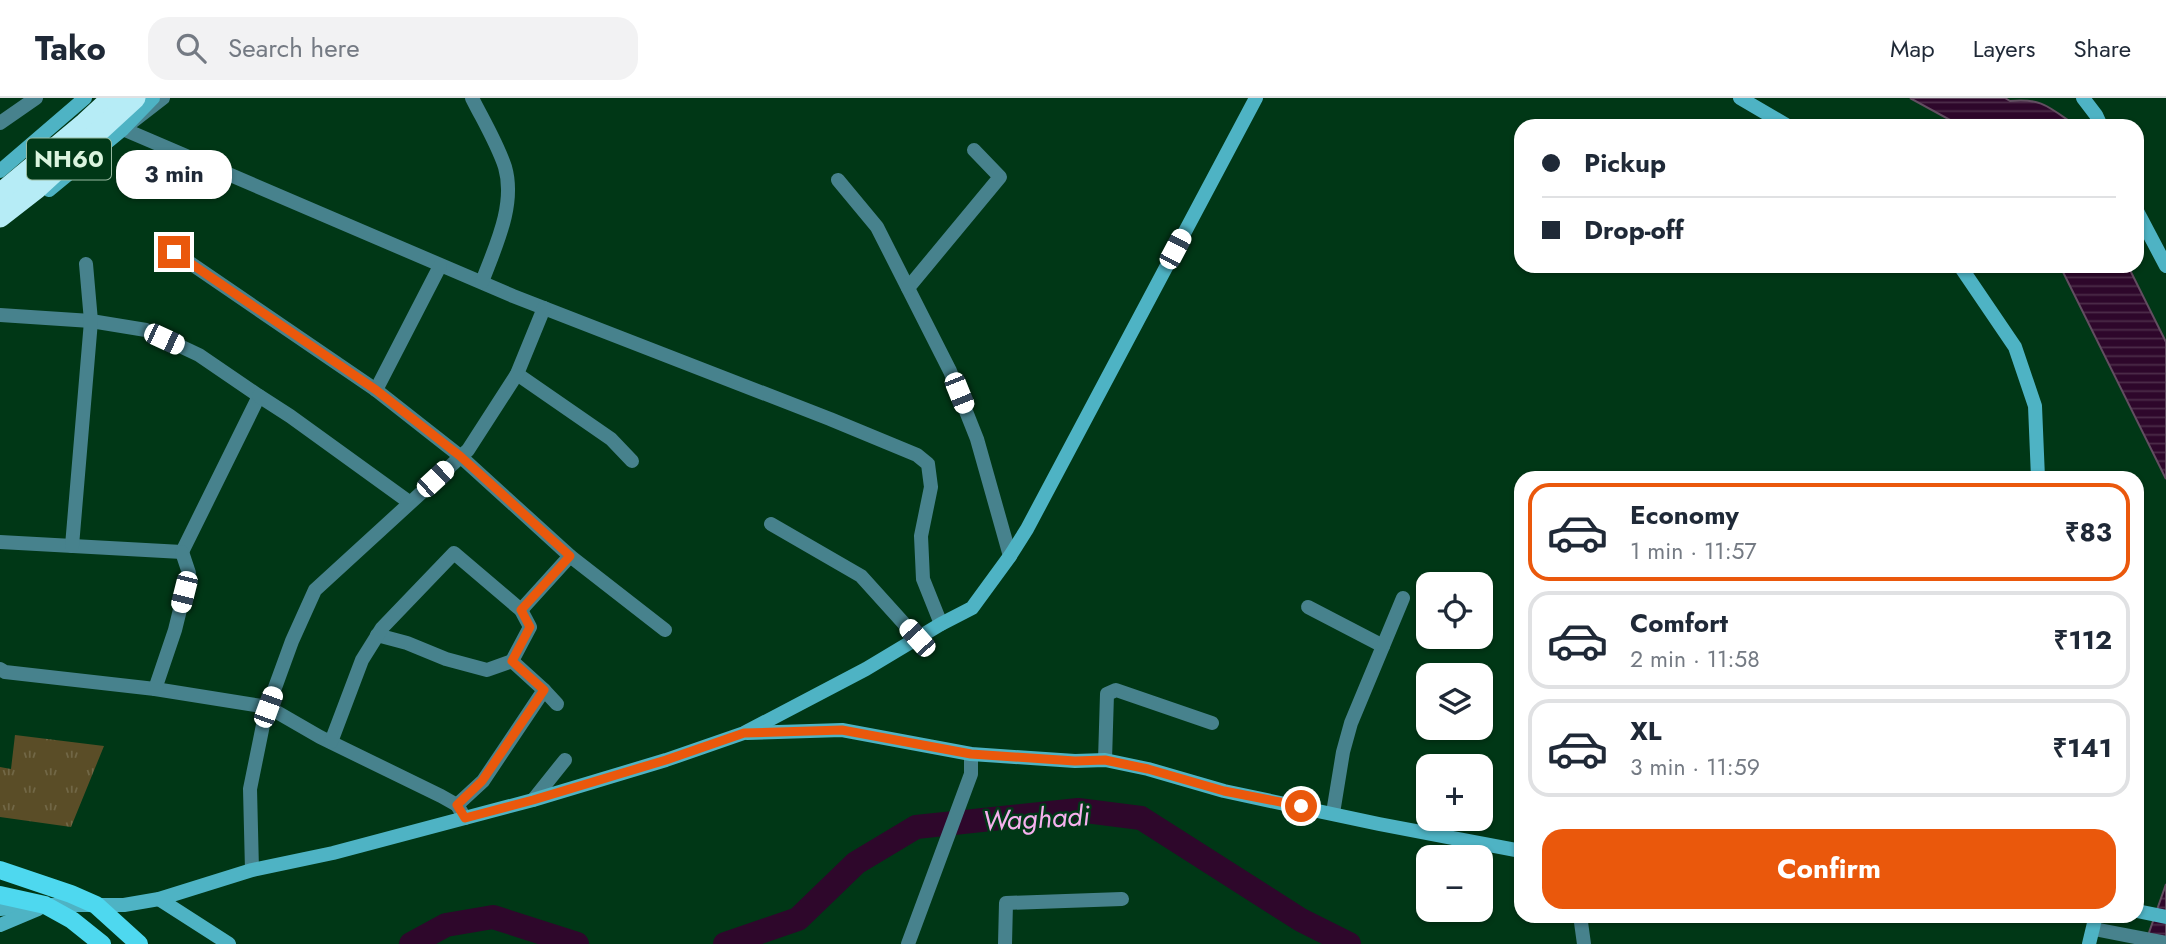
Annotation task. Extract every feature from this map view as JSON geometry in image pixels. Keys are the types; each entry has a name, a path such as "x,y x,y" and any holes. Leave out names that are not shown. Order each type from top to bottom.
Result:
{"highway":[{"name":"NH60","path":"0,194 112,98"},
{"name":"NH60","path":"0,217 36,189 135,98"}],"main road":[{"path":"0,870 96,905 139,944"},
{"path":"0,895 46,905 72,919 103,944"}],"street":[{"path":"0,123 36,98"},
{"path":"0,170 85,98"},
{"path":"123,129 153,98"},
{"path":"0,229 163,98"},
{"path":"472,98 506,170 508,201 499,237 482,282"},
{"path":"0,909 46,905 124,905 159,899 252,870 333,853 461,812 533,800 666,760 744,733 972,608 1027,529 1256,98"},
{"path":"1740,98 1776,119"},
{"path":"2083,98 2098,119"},
{"path":"123,129 440,266 917,455 928,464 930,487 920,536 923,579 941,624"},
{"path":"908,288 1000,177 974,150"},
{"path":"838,180 877,228 950,370 977,439 1010,556"},
{"path":"2144,224 2166,266"},
{"path":"174,252 376,390 460,456 570,556 665,630"},
{"path":"72,546 91,321 86,264"},
{"path":"376,390 440,266"},
{"path":"1965,273 2015,347 2035,406 2038,471"},
{"path":"252,870 250,789 268,707 292,641 315,590 468,450 517,374 544,308"},
{"path":"0,315 91,321 146,330 199,355 290,416 409,502"},
{"path":"517,374 611,439 632,461"},
{"path":"155,689 175,630 189,573 182,552 259,396"},
{"path":"771,524 861,576 917,638"},
{"path":"0,542 182,552"},
{"path":"331,742 362,660 377,635 454,553 521,610 530,627 512,661 488,670 446,659 407,643 377,635"},
{"path":"521,610 570,556"},
{"path":"1332,813 1343,752 1352,723 1403,598"},
{"path":"1308,607 1383,646"},
{"path":"512,661 557,704"},
{"path":"0,670 155,689 268,707 461,812"},
{"path":"461,812 544,690"},
{"path":"1105,760 1107,694 1116,690 1212,723"},
{"path":"744,733 842,730 971,754 1075,761 1105,760 1148,769 1224,791 1514,850"},
{"path":"908,944 971,774 971,754"},
{"path":"533,800 565,760"},
{"path":"159,899 229,944"},
{"path":"1005,944 1006,903 1122,899"},
{"path":"0,925 46,905"},
{"path":"2144,912 2166,917"},
{"path":"1581,923 1584,944"},
{"path":"2089,944 2095,923"},
{"path":"2098,923 2143,939 2166,943"}],"green space":[{"path":"15,735 104,746 71,827 0,817 0,767 11,769"}],"shaded area":[{"path":"1910,98 2005,98 2010,101 2029,101 2050,108 2066,119 1948,119"},
{"path":"2063,273 2132,273 2166,342 2166,479"},
{"path":"2166,884 2166,944 2145,944"}],"waterway":[{"name":"Waghadi","path":"725,944 798,919 856,863 916,827 1078,810 1141,818 1301,920 1349,944"},
{"name":"Waghadi","path":"411,944 446,925 493,917 577,944"}],"route":[{"path":"174,252 376,390 460,456 570,556 521,610 530,627 512,661 544,690 482,781 457,805 465,818 666,760 744,733 842,730 971,754 1075,761 1105,760 1148,769 1224,791 1301,806"}]}
